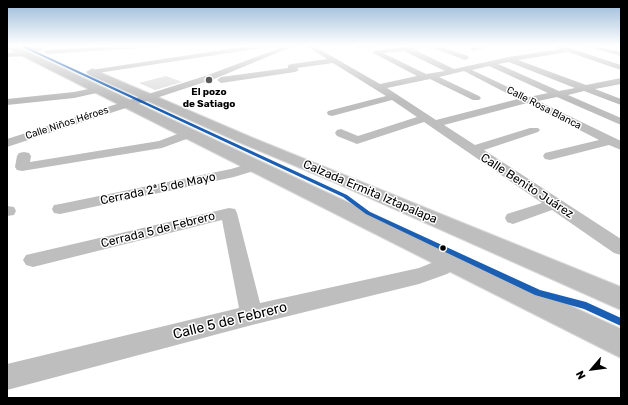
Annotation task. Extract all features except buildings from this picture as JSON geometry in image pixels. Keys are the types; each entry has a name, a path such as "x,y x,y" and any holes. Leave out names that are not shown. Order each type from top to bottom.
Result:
{"main road":[{"name":"Calzada Ermita Iztapalapa","path":"57,64 98,90 621,344"},
{"name":"Calzada Ermita Iztapalapa","path":"71,64 248,142 342,179 621,299"}],"street":[{"path":"91,72 144,64"},
{"path":"191,83 244,64"},
{"path":"191,83 295,70 291,67 307,64"},
{"name":"Calle Benito Juárez","path":"342,64 621,248"},
{"path":"405,64 476,98"},
{"path":"436,64 454,72"},
{"path":"379,87 491,64 621,122"},
{"path":"522,64 621,102"},
{"path":"608,64 621,68"},
{"name":"Calle Rosa Blanca","path":"467,70 608,141 621,146"},
{"path":"202,72 211,77"},
{"path":"606,74 621,80"},
{"path":"341,133 357,140 429,121 587,89 621,80"},
{"name":"Calle Niños Héroes","path":"7,135 127,104 146,96 191,83"},
{"path":"599,86 621,93"},
{"path":"7,102 74,95 98,90"},
{"path":"332,113 393,97"},
{"path":"472,150 534,130"},
{"path":"24,156 22,167 162,144 188,134"},
{"path":"550,156 608,141"},
{"name":"Cerrada 2ª 5 de Mayo","path":"60,209 234,173 255,166"},
{"path":"513,218 554,204"},
{"name":"Cerrada 5 de Febrero","path":"33,260 229,213 252,315"},
{"name":"Calle 5 de Febrero","path":"7,378 252,315 419,276 440,269 450,262"}],"transit line":[{"path":"61,64 345,196 368,213 538,293 586,306 621,322"}],"place":[{"name":"El pozo de Satiago","path":"209,80"}]}
